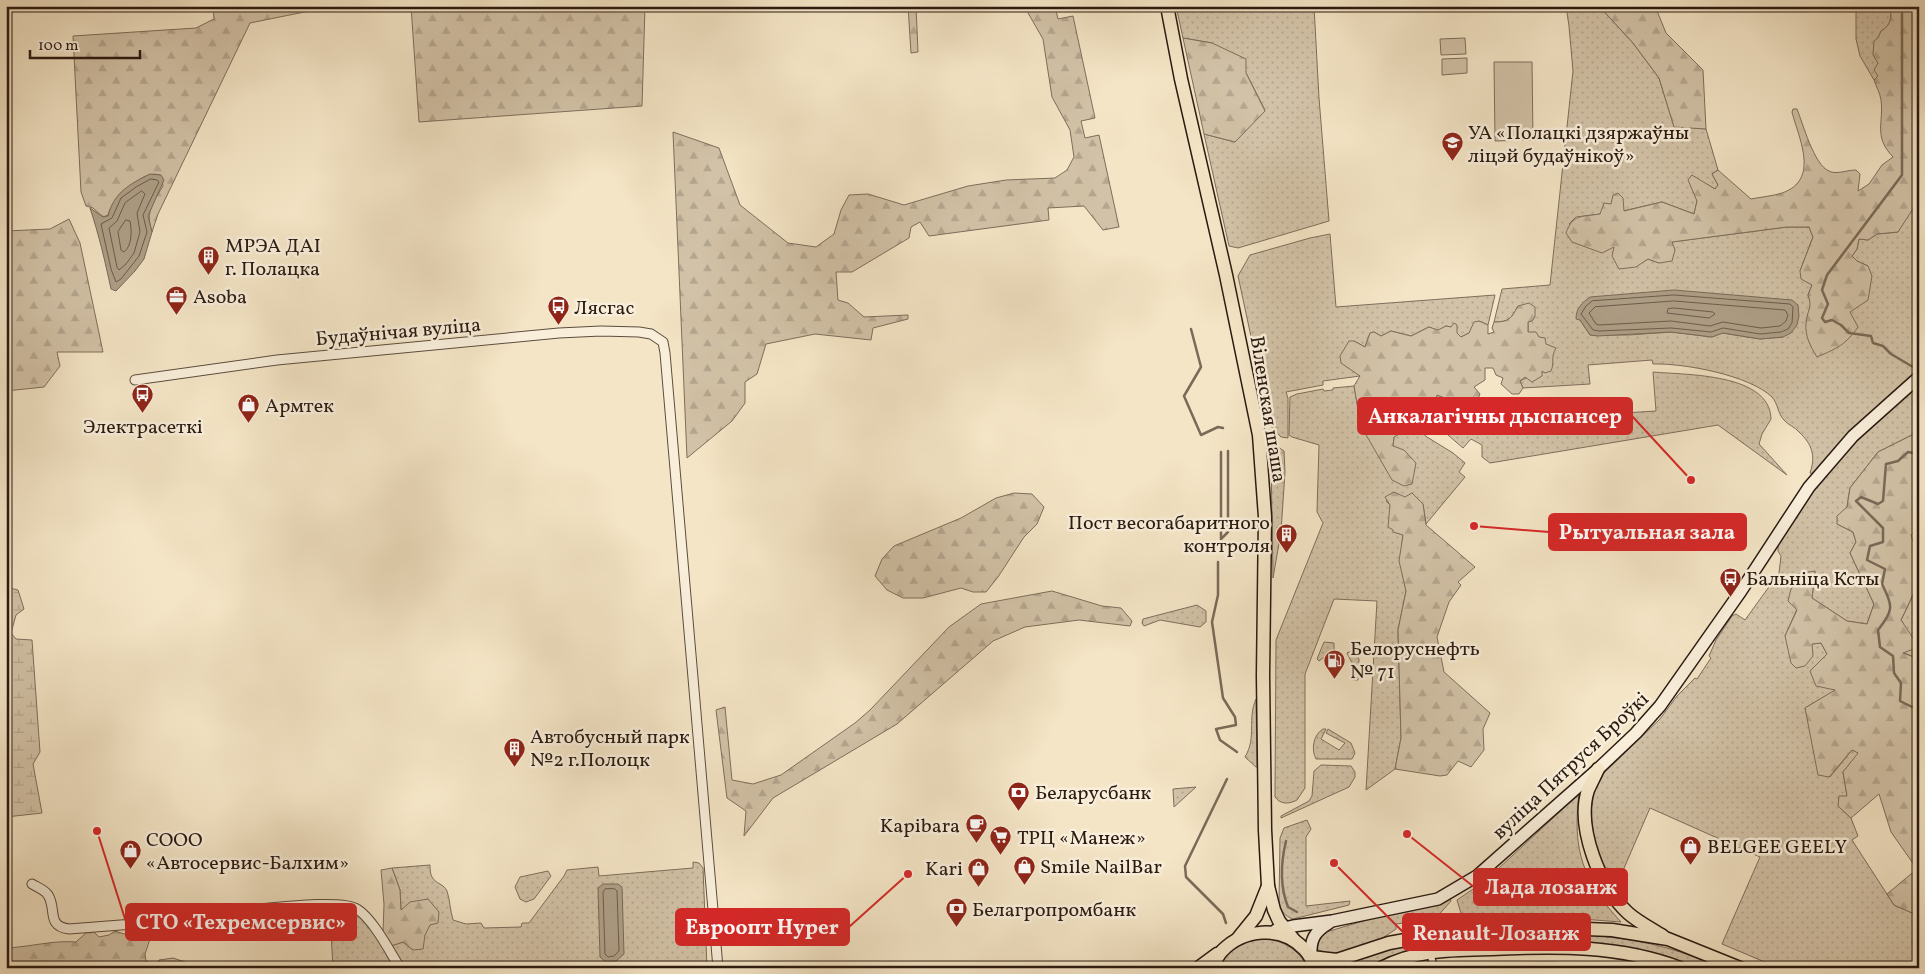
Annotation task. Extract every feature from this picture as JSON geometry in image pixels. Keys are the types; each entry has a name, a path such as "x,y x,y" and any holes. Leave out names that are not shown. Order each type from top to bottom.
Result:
{"main road":[{"name":"Віленская шаша","path":"1167,6 1181,79 1226,275 1259,435 1265,517 1263,675 1265,830 1268,886"},
{"name":"вуліца Пятруся Броўкі","path":"1269,932 1438,899 1477,876 1636,733 1673,690 1803,496 1826,466 1853,436 1919,377"},
{"path":"1598,769 1588,791 1586,813 1589,841 1597,868 1609,892 1628,913 1668,939 1740,968"},
{"path":"1268,886 1274,910 1284,928 1303,948 1313,963"},
{"path":"1238,940 1256,916 1268,886"},
{"path":"1313,963 1310,944 1312,938 1317,931 1332,921"},
{"path":"1313,963 1337,960 1390,943 1421,936 1460,930 1534,927 1612,930 1668,939"},
{"path":"1198,968 1248,934 1269,932 1281,934 1294,940"},
{"path":"1382,968 1394,962 1429,951 1534,947 1589,948 1631,954 1680,968"},
{"path":"1212,968 1221,951"}],"street":[{"name":"Будаўнічая вуліца","path":"135,380 287,358 559,333 639,332 650,334 663,342 718,968"},
{"path":"32,884 48,895 56,924 62,928 69,929 185,920 195,910 200,909 233,911 316,905 357,908 380,934 400,968"},
{"path":"1429,951 1434,968"}],"green space":[{"path":"213,6 334,6 250,23 158,214 152,232 149,218 153,202 163,186 160,175 150,175 137,181 124,191 110,209 108,215 103,217 93,208 86,206 81,192 73,36 196,28 214,19"},
{"path":"411,6 645,6 642,106 419,122"},
{"path":"908,6 916,6 918,52 911,53"},
{"path":"1024,6 1055,6 1058,19 1073,16 1095,118 1081,121 1085,138 1099,135 1119,227 1103,230 1084,206 1048,208 1049,220 929,236 920,222 911,227 909,238 852,272 836,272 838,300 848,303 864,317 908,315 908,319 873,328 871,340 815,334 766,344 757,374 745,382 745,403 732,421 687,458 673,132 719,148 740,205 788,243 816,247 834,234 841,210 849,195 868,194 904,205 968,186 1006,180 1055,178 1067,170 1074,157 1070,130 1052,97 1043,39"},
{"path":"1176,6 1314,6 1329,221 1238,248 1229,246 1204,134 1235,142 1265,110 1246,73 1212,43 1183,38"},
{"path":"1566,6 1599,6 1633,43 1659,78 1674,126 1706,129 1718,170 1712,174 1718,185 1715,189 1692,176 1697,201 1694,214 1662,202 1623,211 1611,204 1600,214 1576,217 1569,224 1614,247 1636,266 1648,259 1659,263 1675,250 1671,242 1787,227 1809,227 1813,237 1800,271 1812,285 1808,295 1811,304 1806,322 1850,312 1868,266 1857,261 1852,256 1857,249 1859,239 1868,240 1877,234 1898,232 1914,193 1919,191 1919,369 1849,432 1812,474 1810,473 1813,456 1810,446 1797,430 1782,418 1772,397 1748,382 1732,377 1698,368 1653,364 1652,360 1588,365 1590,384 1523,388 1520,381 1553,365 1550,354 1542,341 1528,332 1528,322 1518,306 1509,319 1494,322 1502,289 1550,285 1573,71","holes":["1580,320 1783,337 1760,339 1722,333 1712,337 1671,332 1590,335"]},
{"path":"1599,6 1655,6 1666,33 1703,70 1706,129 1674,127 1659,78 1633,43"},
{"path":"1856,6 1891,6 1889,23 1881,31 1878,39 1878,76 1874,80 1860,56 1856,39"},
{"path":"1891,6 1913,6 1918,31 1916,43 1919,55 1919,113 1917,121 1919,191 1914,193 1918,201 1898,232 1877,234 1868,240 1859,239 1857,249 1852,256 1857,261 1868,266 1872,276 1868,300 1850,312 1858,327 1840,345 1817,357 1807,337 1806,323 1810,306 1808,295 1812,285 1801,279 1800,271 1813,237 1809,227 1787,227 1672,242 1675,250 1672,261 1659,263 1648,259 1636,267 1619,269 1612,256 1614,247 1602,253 1572,242 1566,233 1572,222 1578,217 1600,214 1604,203 1611,204 1613,195 1618,193 1623,198 1624,211 1662,202 1694,214 1697,201 1688,180 1692,175 1715,189 1718,185 1712,174 1718,170 1751,199 1782,193 1794,187 1801,179 1804,169 1804,158 1792,112 1793,109 1797,109 1814,153 1824,167 1835,173 1856,170 1860,174 1858,191 1869,184 1882,165 1893,157 1881,136 1881,100 1874,80 1878,76 1874,70 1878,63 1873,55 1874,41 1890,20"},
{"path":"1183,38 1212,43 1246,59 1246,73 1265,111 1235,142 1204,134"},
{"path":"1465,38 1466,54 1441,55 1440,39"},
{"path":"1467,58 1467,73 1442,75 1442,59"},
{"path":"1494,62 1532,62 1533,140 1495,141"},
{"path":"69,219 80,243 103,352 57,352 60,366 44,387 6,391 6,231 50,229"},
{"path":"1330,234 1336,307 1495,295 1488,325 1479,321 1469,333 1461,337 1451,327 1446,326 1438,331 1429,327 1411,336 1391,331 1381,336 1374,332 1370,333 1365,347 1354,341 1360,376 1323,381 1323,385 1286,392 1288,398 1288,438 1281,437 1270,425 1238,276 1250,255"},
{"path":"1529,303 1535,307 1535,317 1532,321 1528,322 1528,332 1536,332 1539,337 1545,338 1546,344 1556,348 1551,371 1545,373 1542,371 1542,376 1532,382 1525,377 1520,381 1523,388 1519,394 1512,394 1501,384 1503,378 1496,375 1493,368 1485,368 1485,380 1474,387 1480,394 1478,399 1473,397 1475,408 1468,413 1460,413 1450,400 1437,395 1435,404 1420,423 1402,409 1399,413 1402,424 1401,433 1394,437 1393,446 1404,450 1416,463 1412,484 1404,486 1392,480 1361,426 1354,386 1360,376 1341,363 1340,356 1349,341 1354,341 1365,347 1370,333 1374,332 1381,336 1391,331 1411,336 1429,327 1438,330 1446,326 1451,327 1454,323 1457,325 1457,333 1461,337 1469,333 1474,322 1479,321 1488,325 1488,334 1494,332 1492,328 1494,322 1506,320 1511,317 1518,306"},
{"path":"1653,372 1724,379 1742,385 1757,393 1767,404 1771,419 1762,434 1759,444 1787,475 1718,425 1490,463 1482,457 1482,445 1471,439 1463,448 1426,416 1435,404 1436,395 1450,399 1460,412 1468,413 1491,422 1518,422 1521,412 1548,411 1553,402 1569,407 1591,404 1592,415 1656,411"},
{"path":"1919,382 1919,427 1914,434 1878,452 1850,488 1847,507 1837,524 1853,532 1856,542 1850,553 1874,604 1867,624 1847,621 1812,598 1815,571 1791,589 1797,609 1785,636 1812,644 1821,643 1827,654 1836,690 1805,708 1808,721 1830,777 1852,750 1859,753 1843,772 1847,796 1838,806 1851,818 1858,836 1852,840 1894,905 1919,916 1919,935 1914,938 1919,968 1779,968 1722,944 1760,857 1650,808 1615,889 1602,866 1594,840 1591,813 1593,793 1601,776 1660,719 1677,696 1695,678 1697,679 1711,658 1709,656 1716,640 1732,616 1736,614 1745,620 1779,573 1781,556 1778,551 1778,545 1812,490 1856,439"},
{"path":"1354,386 1361,426 1393,447 1394,437 1402,424 1399,413 1427,437 1465,463 1459,472 1465,477 1426,524 1423,504 1405,498 1386,501 1390,505 1394,532 1403,535 1400,561 1406,591 1398,630 1401,738 1395,769 1366,790 1377,601 1334,599 1305,674 1305,788 1297,800 1285,803 1275,797 1276,640 1323,523 1317,512 1319,445 1289,435 1290,397 1323,389 1324,391"},
{"path":"1919,427 1919,527 1911,535 1918,560 1918,579 1901,620 1919,647 1903,653 1919,659 1919,916 1894,905 1887,894 1917,869 1891,832 1879,794 1851,818 1838,806 1839,796 1847,796 1843,772 1858,753 1852,750 1829,777 1818,775 1805,708 1835,690 1816,686 1810,671 1827,654 1821,643 1812,644 1813,656 1805,666 1796,668 1791,663 1785,636 1797,610 1788,601 1791,589 1798,582 1797,574 1815,571 1812,598 1847,621 1867,624 1874,604 1850,553 1856,542 1853,532 1837,524 1837,516 1847,507 1850,488 1878,452 1914,434"},
{"path":"1278,447 1284,451 1285,472 1281,532 1273,578 1271,458 1274,449"},
{"path":"1394,492 1405,497 1412,493 1423,504 1426,525 1475,567 1458,582 1461,585 1449,602 1437,637 1444,672 1490,713 1483,729 1484,750 1471,767 1458,761 1447,775 1440,776 1395,769 1401,738 1398,630 1406,591 1399,561 1403,535 1393,532 1388,527 1390,505 1385,497"},
{"path":"1014,493 1032,494 1044,507 1037,524 1024,537 986,592 973,592 961,588 923,598 903,598 887,590 875,576 882,559 894,546 961,518 996,498"},
{"path":"1919,583 1919,659 1902,652 1916,648 1901,620"},
{"path":"6,587 18,590 24,609 16,615 11,633 16,639 32,640 40,752 33,764 42,813 6,817"},
{"path":"1052,591 1102,606 1121,608 1132,621 1130,626 1079,620 1025,627 993,641 897,724 773,798 744,836 746,811 727,798 716,710 725,707 732,780 753,784 781,775 855,723 870,710 949,627 981,604"},
{"path":"1197,605 1206,611 1206,622 1200,627 1160,620 1144,626 1142,623 1143,619"},
{"path":"1324,642 1334,643 1334,650 1319,661 1317,659"},
{"path":"1347,653 1355,653 1359,659 1358,680 1353,680 1353,665"},
{"path":"1256,699 1257,767 1245,757 1251,742 1252,714"},
{"path":"1323,729 1326,729 1321,739 1339,750 1345,743 1326,733 1328,729 1351,743 1355,753 1352,759 1316,759 1314,743 1317,735"},
{"path":"1321,765 1351,766 1355,772 1355,777 1349,787 1281,818 1281,816 1309,801 1312,796 1314,771"},
{"path":"1196,787 1174,807 1173,789"},
{"path":"1579,794 1577,832 1583,864 1597,893 1621,922 1556,917 1463,920 1457,900 1485,881"},
{"path":"1307,820 1311,829 1306,837 1306,906 1350,901 1349,905 1293,919 1284,913 1279,903 1280,838 1284,828"},
{"path":"693,862 699,863 703,868 707,968 405,968 391,946 403,942 413,950 430,925 401,911 400,890 392,868 430,865 432,877 447,891 453,920 466,924 481,923 484,928 521,927 522,923 529,923 567,870 598,867 599,876 693,868"},
{"path":"392,868 400,890 401,910 410,902 428,899 439,912 438,923 430,925 425,935 423,949 413,950 403,942 391,946 383,933 384,904 381,870"},
{"path":"548,871 551,876 534,899 526,902 520,899 515,887 520,877"},
{"path":"1450,899 1451,901 1435,919 1396,924 1396,929 1381,939 1334,955 1315,948 1316,940 1323,933 1380,916 1439,904"},
{"path":"346,908 353,910 367,924 395,968 333,968 330,914 331,912 346,911"},
{"path":"144,929 151,936 145,954 146,961 157,966 159,960 173,958 191,964 191,968 6,968 6,948 76,942 87,932 94,932 99,937 109,935 115,931 124,934"},
{"path":"1536,932 1618,938 1651,944 1695,957 1722,968 1696,968 1666,956 1632,948 1588,943 1474,943 1474,936"},
{"path":"1263,938 1277,941 1290,947 1300,956 1308,968 1218,968 1226,956 1237,947 1249,941"},
{"path":"1416,941 1409,951 1388,957 1367,968 1329,968 1393,946"},
{"path":"1551,962 1620,968 1438,968 1442,964"}],"water":[{"path":"150,174 161,175 164,180 148,216 152,232 144,259 116,291 111,289 102,248 90,208 103,217 108,216 114,201 124,190"},
{"path":"1674,290 1792,300 1798,305 1799,316 1797,325 1791,333 1783,337 1760,339 1723,333 1712,337 1671,332 1598,336 1590,335 1580,320 1576,319 1580,306 1590,297"},
{"path":"603,884 618,884 622,887 624,954 616,961 606,962 600,957 598,888"}],"waterway":[{"path":"1902,6 1902,175 1827,275 1822,290 1828,304 1822,318 1825,322 1832,320 1849,333 1871,336 1873,343 1883,346 1891,354 1913,367"},
{"path":"1191,329 1201,367 1184,396 1201,435 1218,427 1223,428"},
{"path":"1221,539 1228,532 1228,451"},
{"path":"1221,452 1221,538"},
{"path":"1919,454 1908,452 1898,461 1886,464 1883,501 1878,504 1861,497 1856,501 1883,528 1883,542 1870,546 1867,560 1885,569 1882,584 1890,603 1890,608 1887,618 1878,630 1880,647 1893,656 1894,673 1901,683 1900,701 1912,707 1919,705"},
{"path":"1218,562 1218,595 1212,622 1223,698 1235,717 1236,725 1216,729 1220,740 1237,752"},
{"path":"1226,923 1223,914 1186,877 1185,866 1227,779"},
{"path":"1286,841 1282,866 1285,899 1288,907 1297,912"}],"place":[{"name":"УА «Полацкі дзяржаўны ліцэй будаўнікоў»","path":"1452,162"},
{"name":"МРЭА ДАІ г. Полацка","path":"209,275"},
{"name":"Asoba","path":"177,315"},
{"name":"Лясгас","path":"558,326"},
{"name":"Электрасеткі","path":"143,413"},
{"name":"Армтек","path":"249,424"},
{"name":"Анкалагічны дыспансер","path":"1691,480"},
{"name":"Рытуальная зала","path":"1474,526"},
{"name":"Пост весогабаритного контроля","path":"1286,553"},
{"name":"Бальніца Ксты","path":"1730,597"},
{"name":"Белоруснефть № 71","path":"1334,679"},
{"name":"Автобусный парк №2 г.Полоцк","path":"514,767"},
{"name":"Беларусбанк","path":"1019,811"},
{"name":"СТО «Техремсервис»","path":"97,831"},
{"name":"Лада лозанж","path":"1407,834"},
{"name":"Kapibara","path":"976,844"},
{"name":"ТРЦ «Манеж»","path":"1001,856"},
{"name":"Renault-Лозанж","path":"1334,863"},
{"name":"BELGEE GEELY","path":"1691,865"},
{"name":"СООО «Автосервис-Балхим»","path":"130,870"},
{"name":"Евроопт Hyper","path":"908,874"},
{"name":"Smile NailBar","path":"1024,885"},
{"name":"Kari","path":"979,887"},
{"name":"Белагропромбанк","path":"956,928"}]}
